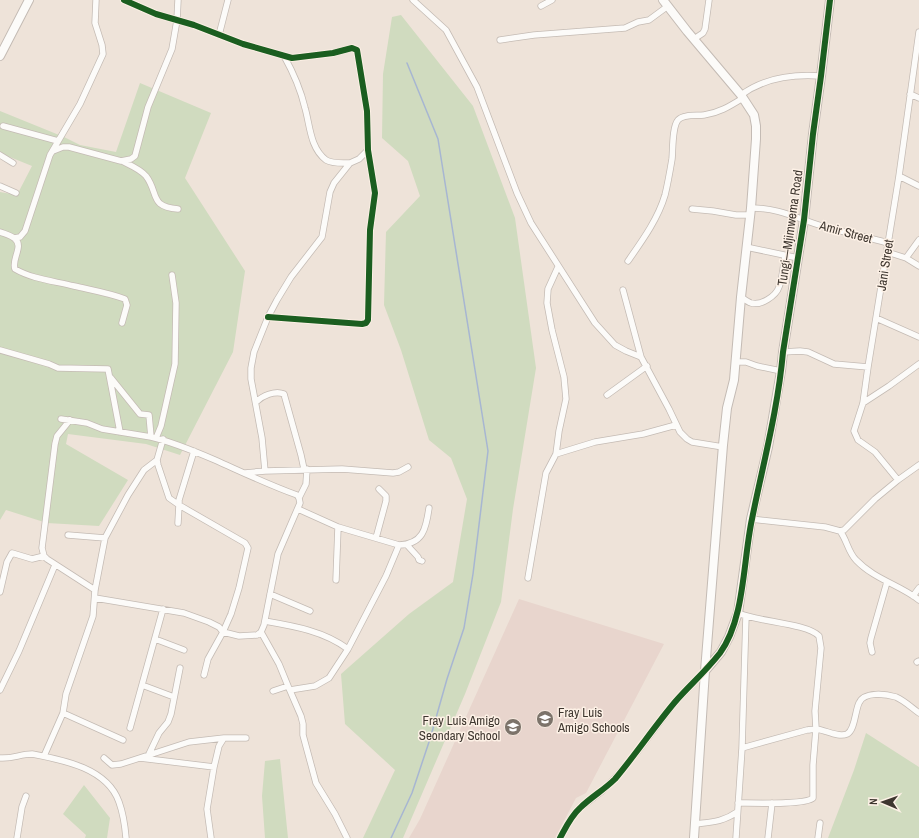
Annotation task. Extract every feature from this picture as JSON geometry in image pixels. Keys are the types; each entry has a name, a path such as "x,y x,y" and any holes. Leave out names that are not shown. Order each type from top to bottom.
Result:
{"street":[{"path":"0,56 29,0"},
{"path":"0,232 14,238 20,237 25,230 53,151 80,104 103,54 102,44 95,23 96,0"},
{"path":"124,0 156,14 194,25 259,49 292,58 333,53 352,48 357,50 367,111 368,150 374,192 370,230 368,320 366,323 362,324 268,317"},
{"path":"121,161 135,156 148,107 172,49 177,20 178,0"},
{"path":"219,35 228,0"},
{"path":"413,0 446,30 470,74 477,87 516,193 531,224 558,267 594,323 605,335 615,345 626,352 641,357"},
{"path":"541,6 552,0"},
{"path":"694,39 703,33 705,29 709,0"},
{"name":"Tungi—Mjimwema Road","path":"705,670 721,652 729,637 738,613 751,519 766,458 804,220 830,0"},
{"path":"500,40 534,34 625,28 638,22 649,20 666,3 742,97 754,115 756,126 750,211 734,380 727,408 723,447 705,670 695,824 692,838"},
{"name":"Jani Street","path":"898,480 875,452 862,443 854,431 863,403 899,176 919,32"},
{"path":"284,56 305,107 316,148 325,159 331,162 350,163 359,159 368,150"},
{"path":"628,261 643,240 663,201 672,159 675,129 678,120 682,117 703,116 719,112 728,108 758,86 788,76 821,76"},
{"path":"910,94 919,98"},
{"path":"3,126 58,141"},
{"path":"53,151 63,147 69,147 121,161 137,168 149,181 154,195 161,205 178,209"},
{"path":"0,155 13,163"},
{"path":"264,471 262,438 251,379 251,368 254,352 268,317 277,300 291,277 322,237 330,192 334,183 350,163"},
{"path":"899,176 919,186"},
{"path":"0,186 16,192"},
{"name":"Amir Street","path":"692,209 713,210 736,215 750,211 770,209 779,210 804,220 837,230 888,242"},
{"path":"14,238 18,244 13,264 15,269 45,280 125,299 127,305 122,322"},
{"path":"906,258 919,240"},
{"path":"746,247 798,258"},
{"path":"887,252 906,258 919,266"},
{"path":"741,297 751,303 756,304 768,299 774,294 779,288 785,256"},
{"path":"528,578 546,473 556,454 566,399 564,377 552,330 547,295 558,267"},
{"path":"172,276 176,303 175,364 157,438 158,466 169,498 244,543 248,548 239,588 223,632 208,659 204,675"},
{"path":"623,290 641,357 683,436 692,442 723,447"},
{"path":"876,318 919,337"},
{"path":"0,350 58,368 106,368 109,371 111,378 120,432"},
{"path":"783,352 808,352 834,364 868,367"},
{"path":"735,362 744,361 757,366 781,371"},
{"path":"863,403 890,386 919,364"},
{"path":"607,395 647,366"},
{"path":"111,378 140,414 149,415 157,438"},
{"path":"95,598 184,613 209,622 219,627 223,632 239,636 257,635 261,632 265,621 278,554 298,509 300,503 299,498 306,484 305,469 284,394 281,392 265,395 256,402"},
{"path":"61,419 87,422 102,429 157,438 194,451 276,488 297,495 299,498"},
{"path":"70,420 57,436 55,444 42,548 44,556 55,565 95,590"},
{"path":"556,454 595,442 643,434 676,425"},
{"path":"178,523 179,500 194,451"},
{"path":"44,756 63,713 66,694 93,616 95,590 105,538 128,495 144,470 157,460"},
{"path":"840,531 844,530 875,499 919,465"},
{"path":"244,473 305,469 342,469 393,473 399,472 408,466"},
{"path":"376,538 386,501 386,496 379,489"},
{"path":"298,509 338,527 399,545 407,545 414,542 423,534 429,508"},
{"path":"751,519 825,527 840,531 844,536 849,550 857,561 886,582 919,600"},
{"path":"336,580 338,527"},
{"path":"68,535 105,538"},
{"path":"273,691 315,686 323,683 329,678 348,649 386,576 399,545"},
{"path":"407,545 419,560 422,561"},
{"path":"0,592 7,562 12,553 32,559 44,556"},
{"path":"0,690 19,651 55,565"},
{"path":"872,652 870,643 871,638 886,582"},
{"path":"913,596 919,588"},
{"path":"270,594 310,611"},
{"path":"130,728 163,609"},
{"path":"738,613 799,627 813,632 819,636 821,648 815,711 816,729 813,765 813,798 805,802 738,803"},
{"path":"736,838 742,748 746,616"},
{"path":"265,621 292,625 315,632 348,649"},
{"path":"261,632 280,664 302,716 303,735 316,783 335,814 347,838"},
{"path":"155,639 184,650"},
{"path":"149,754 159,733 168,722 171,714 180,668"},
{"path":"560,838 572,817 580,808 615,778 638,751 675,702 705,670"},
{"path":"142,685 174,697"},
{"path":"742,748 799,731 816,729 839,735 848,733 851,730 861,699 871,695 880,694 897,698 919,713"},
{"path":"63,713 123,740"},
{"path":"211,838 207,809 219,746 224,738"},
{"path":"104,758 115,765 189,742 224,738 246,738"},
{"path":"0,758 15,758 25,754 44,756 77,766 95,775 107,783 119,801 125,824 126,838"},
{"path":"140,758 214,767"},
{"path":"692,838 694,792 697,787"},
{"path":"17,838 22,807 26,796"},
{"path":"768,838 772,803"},
{"path":"695,824 723,820 729,818 737,812"},
{"path":"818,838 820,823"}],"shaded area":[{"name":"Fray Luis Amigo Schools","path":"519,599 664,644 586,793 576,798 555,838 409,838 420,819"}],"green space":[{"path":"401,15 473,106 515,218 536,368 513,509 501,602 465,694 403,838 363,838 395,770 345,724 341,674 409,614 453,582 467,499 451,458 429,440 401,350 384,305 386,232 420,196 408,161 382,138 383,74 392,17"},
{"path":"140,83 211,113 185,178 245,271 233,352 180,455 146,444 68,434 66,444 128,480 99,526 47,523 6,510 0,520 0,192 17,195 32,166 0,153 0,111 80,145 116,152"},
{"path":"866,733 919,767 919,838 828,838 854,770"},
{"path":"280,759 288,838 265,838 262,796 265,761"},
{"path":"84,785 110,818 107,838 85,838 86,835 63,814"}],"waterway":[{"path":"391,838 412,793 464,628 473,574 488,451 438,139 407,63"}],"cycle path":[{"path":"124,0 156,14 194,25 243,44 292,58 333,53 352,48 357,50 367,111 368,150 375,193 370,230 368,320 366,323 362,324 268,317"},
{"path":"560,838 577,811 615,779 675,702 720,653 728,639 734,623 742,589 752,519 778,394 783,352 804,220 830,0"}],"place":[{"name":"Fray Luis Amigo Schools","path":"545,719"},
{"name":"Fray Luis Amigo Seondary School","path":"513,727"}]}
